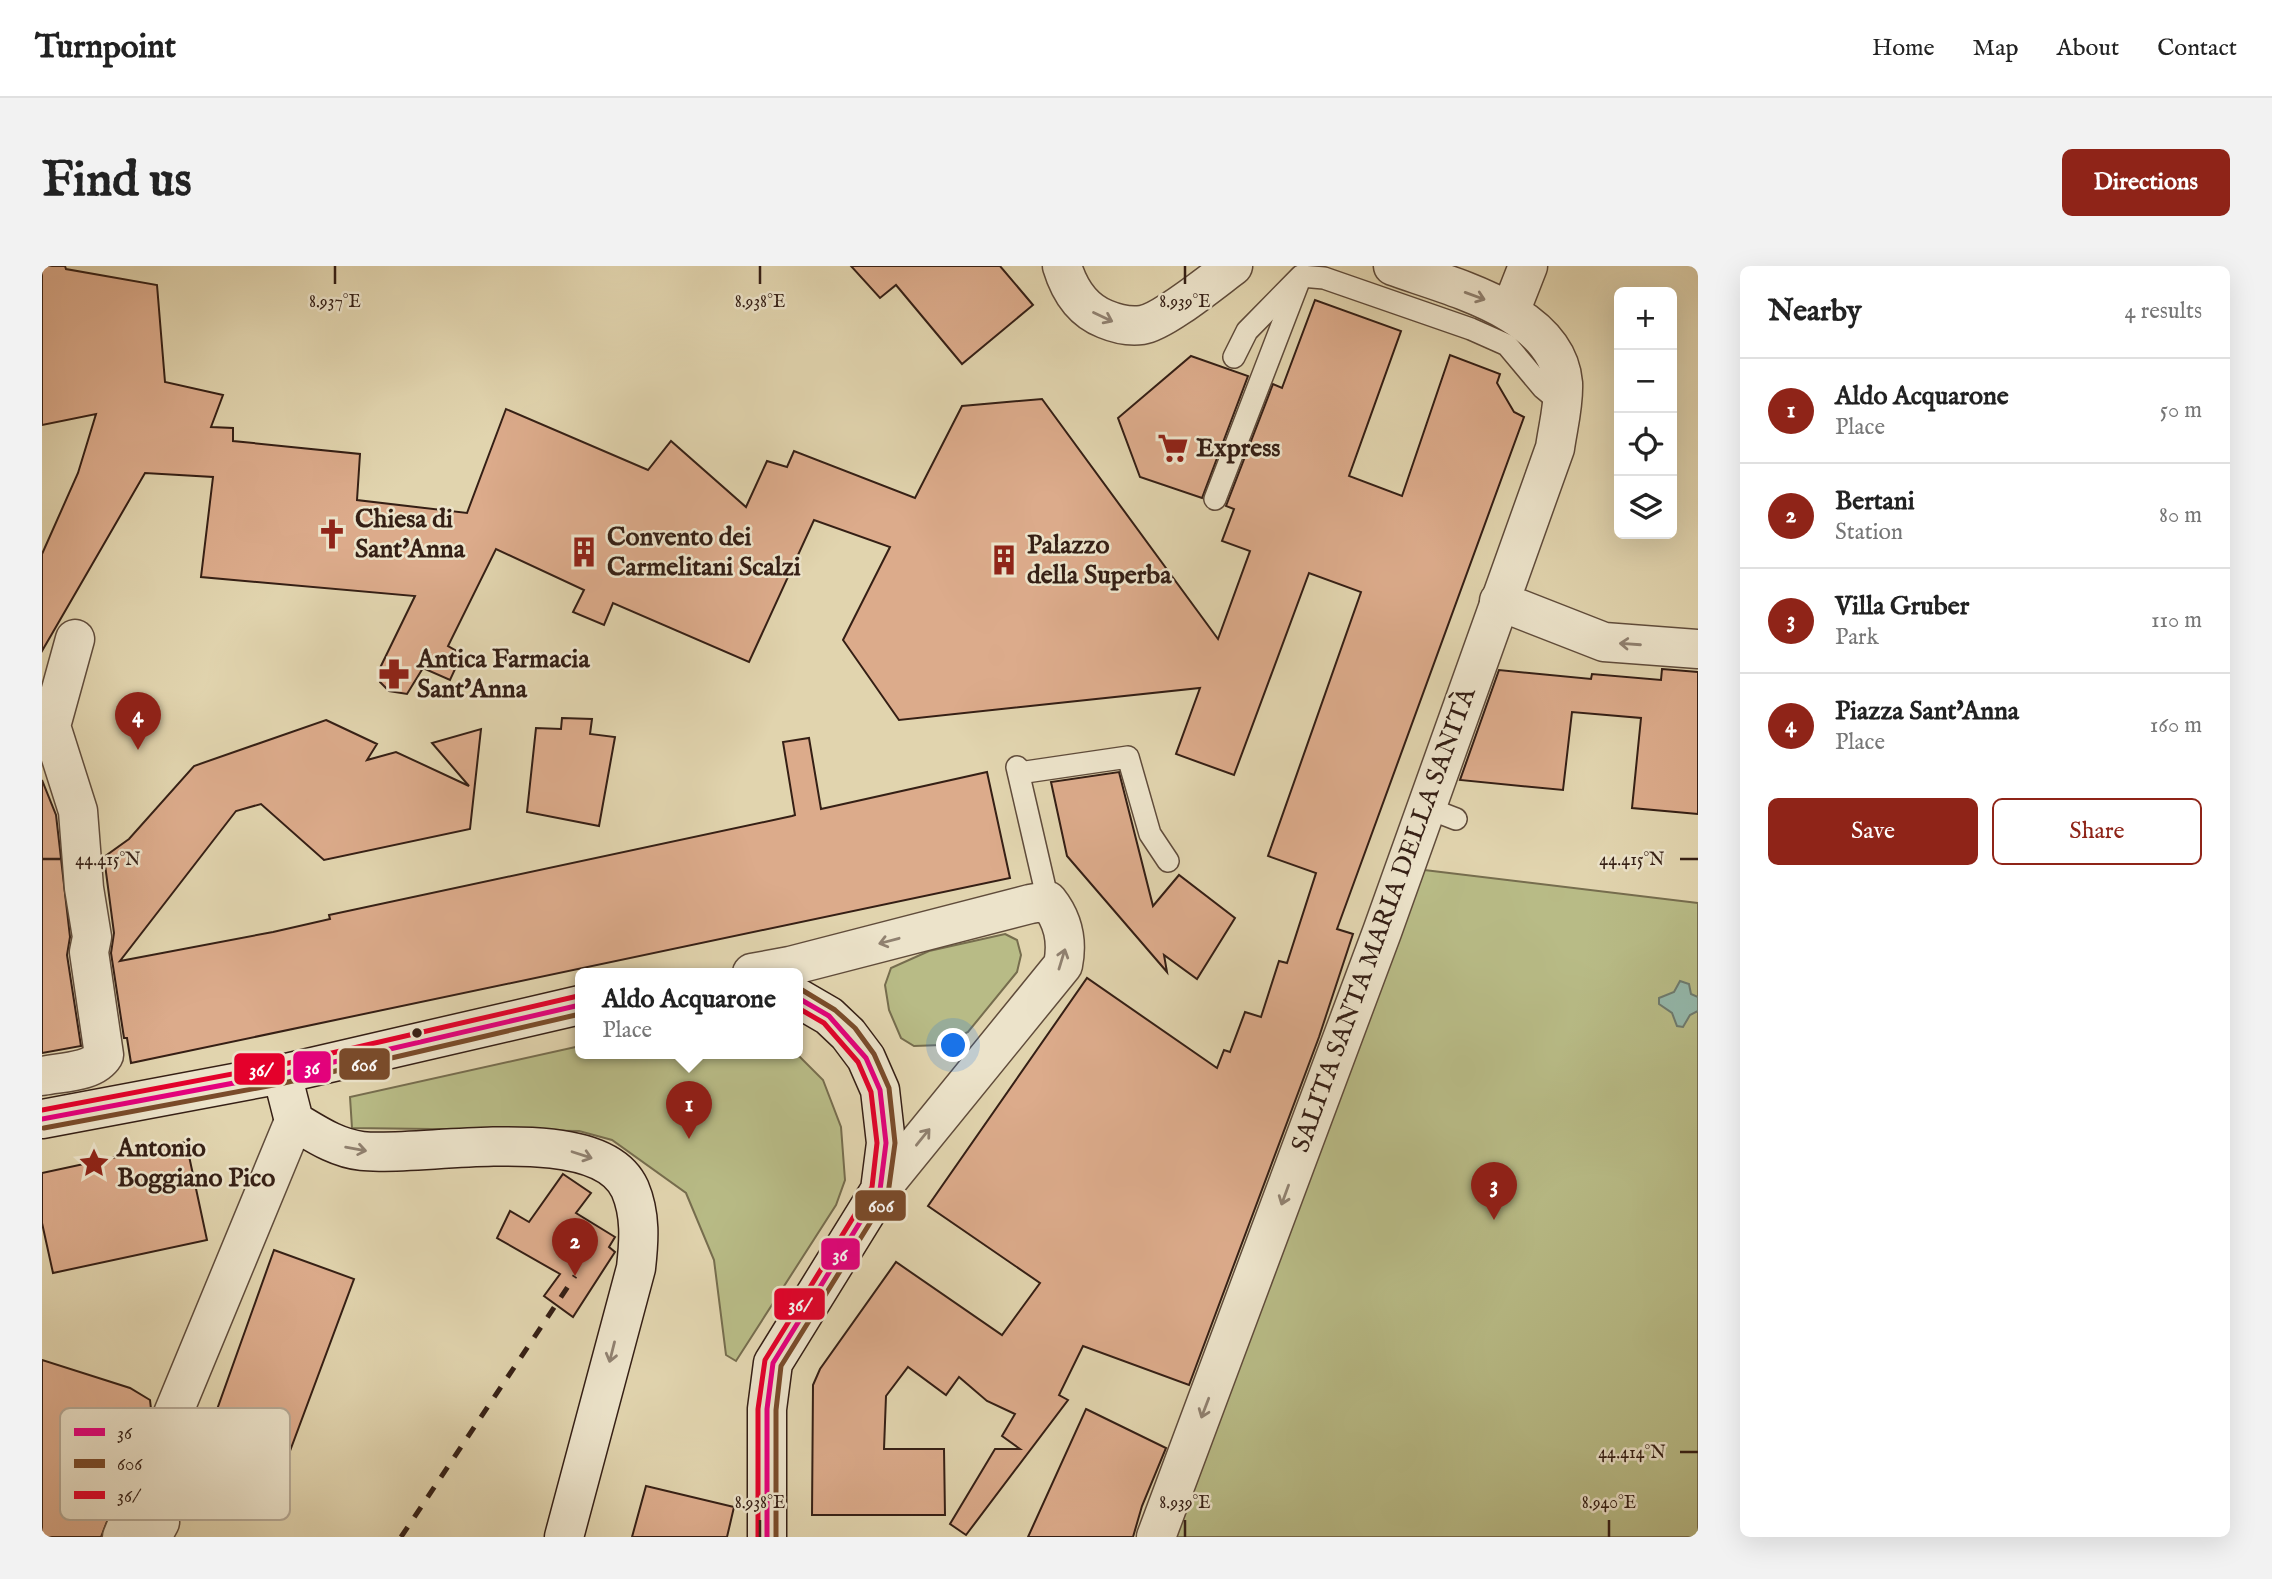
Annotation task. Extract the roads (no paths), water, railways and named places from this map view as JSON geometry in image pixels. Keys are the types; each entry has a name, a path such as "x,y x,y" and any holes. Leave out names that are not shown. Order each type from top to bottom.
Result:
{"street":[{"path":"1062,266 1071,288 1085,307 1120,325 1144,325 1152,322 1176,309 1233,266"},
{"name":"SALITA SANTA MARIA DELLA SANITÀ","path":"1156,1537 1377,945 1440,813 1499,601 1555,448 1563,384 1553,353 1544,339 1510,312 1393,266"},
{"path":"1510,312 1528,266"},
{"path":"1499,601 1604,642 1698,649"},
{"path":"42,1076 91,1067 100,1062 104,1055 89,952 92,937 78,811 51,726 75,639"},
{"path":"767,1537 767,1409 773,1363 880,1190 1063,965 1066,943 1062,923 1048,901 784,968"},
{"path":"803,1001 829,1016 848,1034 866,1058 880,1090 886,1143 880,1190"},
{"path":"42,1119 282,1074 575,1006"},
{"path":"175,1408 294,1121 282,1074"},
{"path":"294,1121 332,1144 362,1151 500,1146 569,1151 592,1157 616,1173 629,1187 639,1223 636,1268 564,1537"},
{"path":"122,1537 129,1520"}],"lane":[{"path":"1234,357 1247,331 1301,276"},
{"path":"1301,276 1324,278 1471,329 1507,345 1543,388 1561,403"},
{"path":"1215,499 1301,276"},
{"path":"1048,901 1018,770 1128,757 1150,834 1168,861"}],"water":[{"path":"1680,981 1689,984 1691,994 1698,997 1698,1011 1690,1015 1683,1027 1677,1026 1672,1013 1659,1004 1659,998 1674,992"}],"railway":[{"path":"401,1537 575,1276"}],"place":[{"name":"Express","path":"1173,448"},
{"name":"Chiesa di Sant'Anna","path":"332,534"},
{"name":"Convento dei Carmelitani Scalzi","path":"584,552"},
{"name":"Palazzo della Superba","path":"1004,560"},
{"name":"Antica Farmacia Sant'Anna","path":"394,674"},
{"name":"Piazza Sant'Anna","path":"138,750"},
{"name":"Aldo Acquarone","path":"689,1139"},
{"name":"Antonio Boggiano Pico","path":"94,1163"},
{"name":"Villa Gruber","path":"1494,1220"},
{"name":"Bertani","path":"575,1276"}]}
